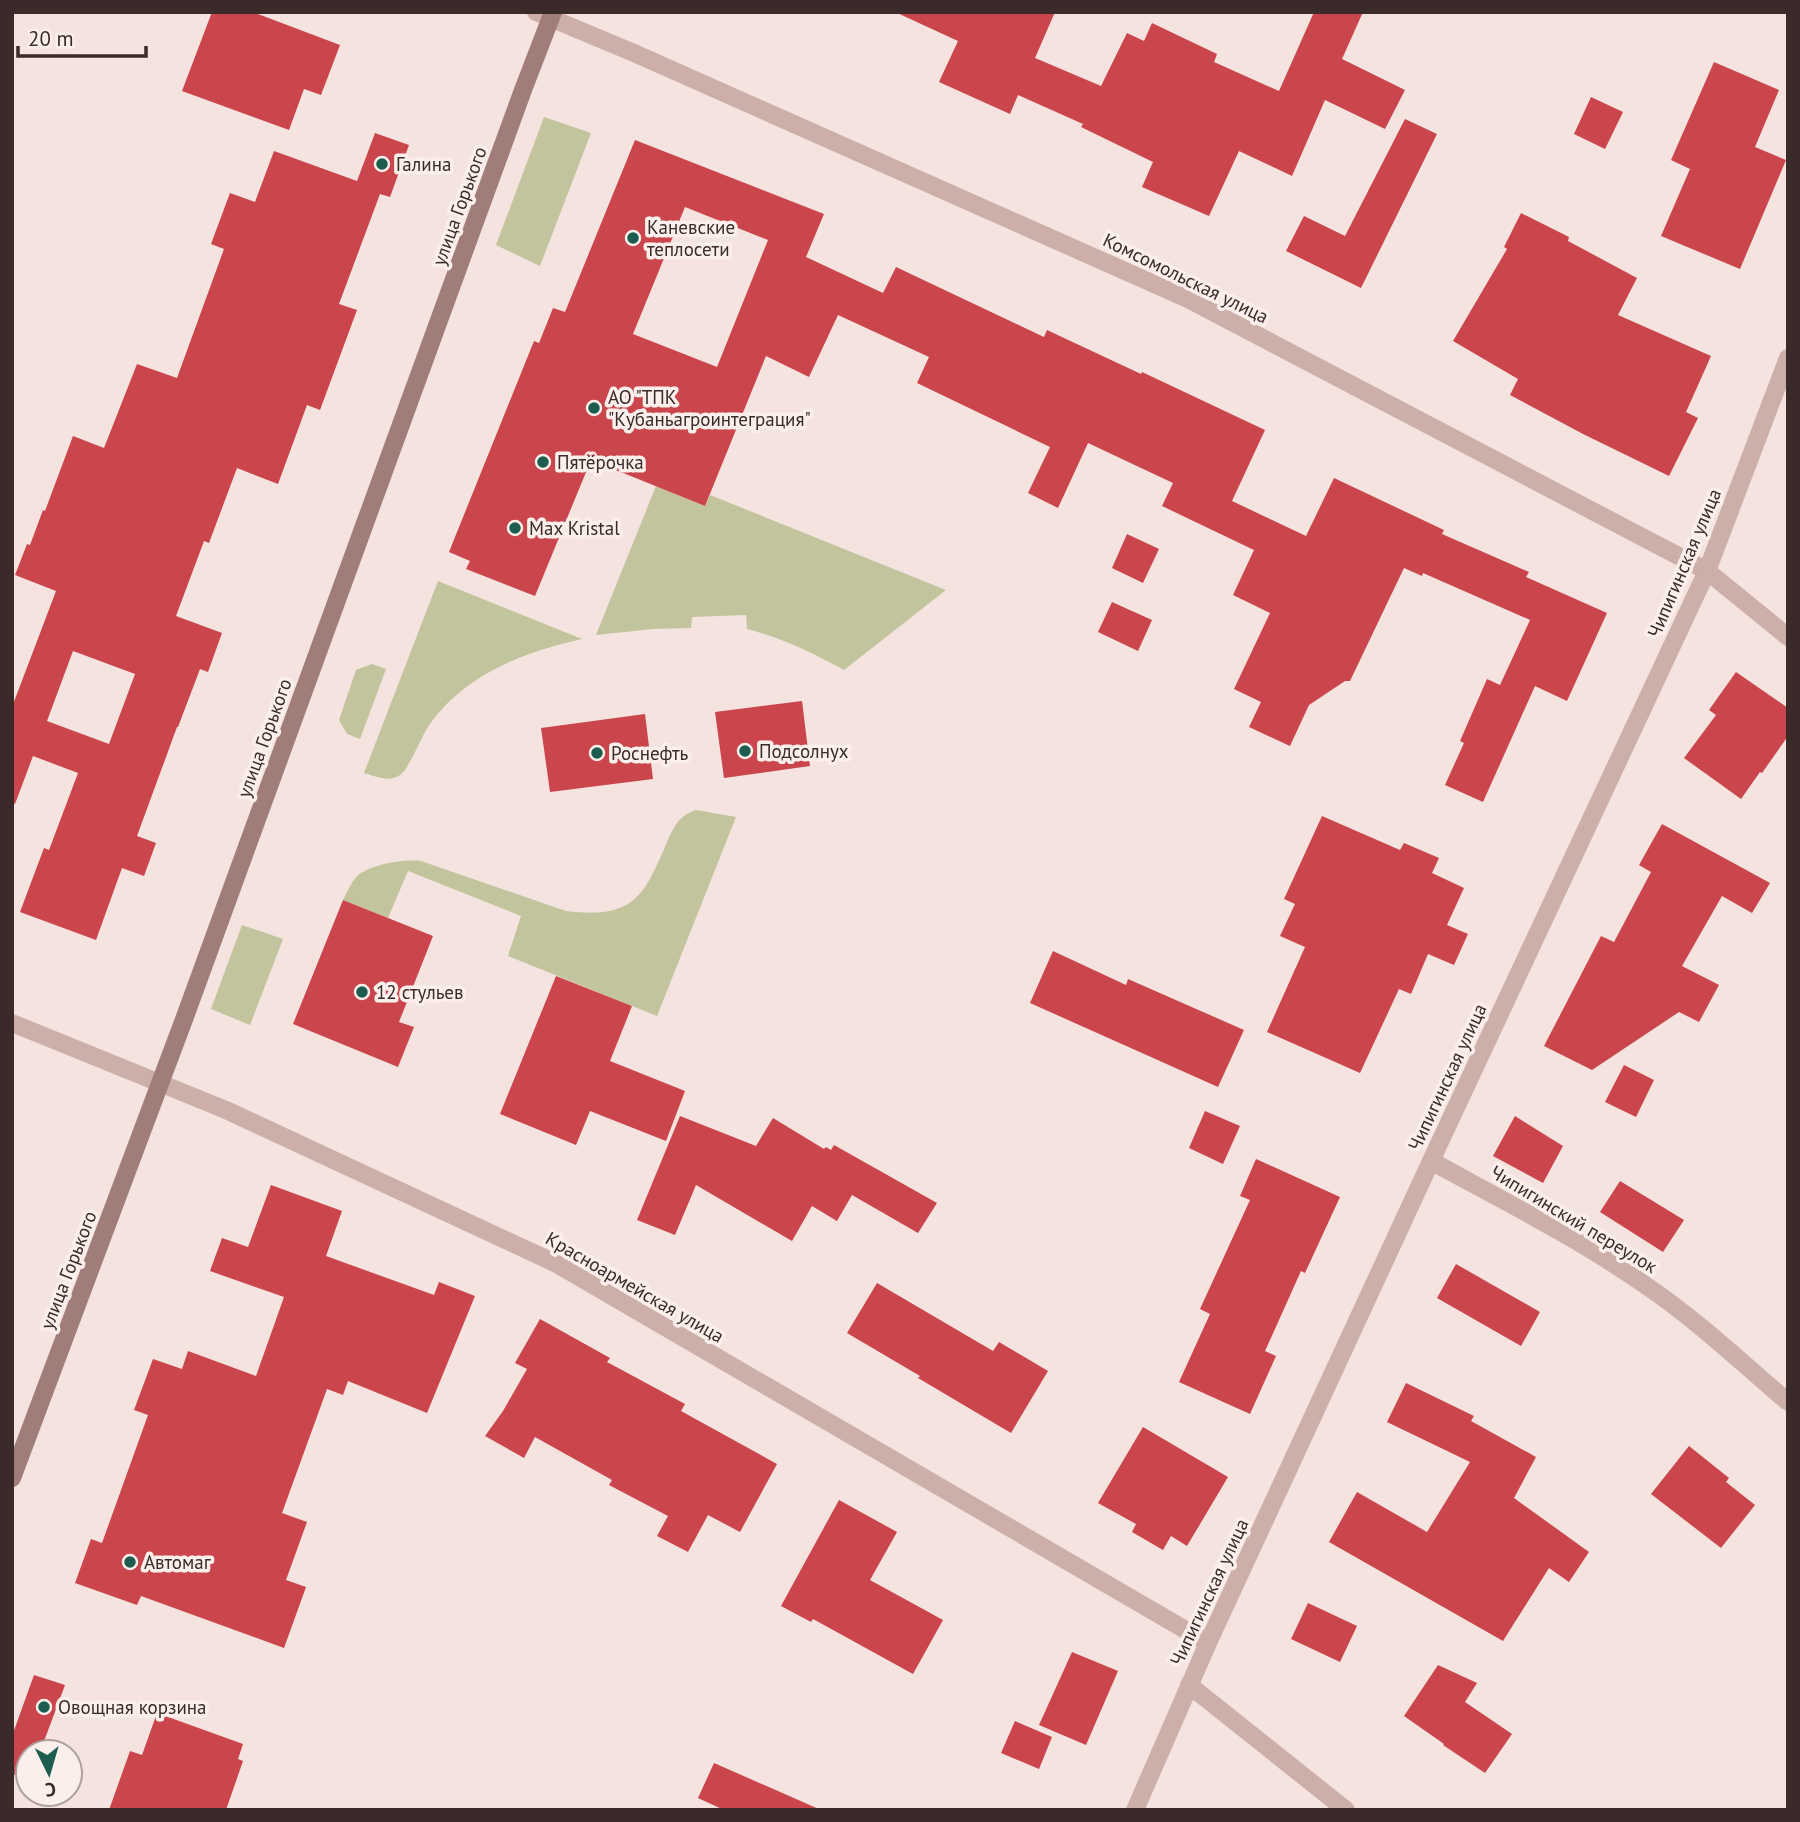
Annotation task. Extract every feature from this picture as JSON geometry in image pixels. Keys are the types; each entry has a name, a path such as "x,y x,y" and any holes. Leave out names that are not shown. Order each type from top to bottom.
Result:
{"main road":[{"name":"улица Горького","path":"12,1478 160,1084 523,90 547,14"}],"street":[{"name":"Комсомольская улица","path":"547,14 1188,299 1707,571 1788,637"},
{"name":"Чипигинская улица","path":"1135,1810 1208,1643 1707,571 1788,358"},
{"name":"Красноармейская улица","path":"12,1023 226,1110 555,1263 1208,1643"},
{"name":"Чипигинский переулок","path":"1431,1160 1598,1254 1648,1287 1705,1330 1788,1402"},
{"path":"1189,1685 1346,1810"}],"green space":[{"path":"544,117 591,133 540,266 496,245"},
{"path":"656,486 705,506 710,495 946,590 844,670 797,646 747,629 746,615 692,617 691,628 596,635"},
{"path":"438,581 582,639 518,658 461,691 430,724 408,766 400,775 387,779 364,773"},
{"path":"372,664 386,669 360,739 347,734 339,720 356,670"},
{"path":"696,810 736,817 657,1016 508,956 521,916 408,871 388,918 343,900 353,882 367,870 398,862 421,861 566,911 609,911 636,898 653,873 677,823"},
{"path":"242,925 283,939 250,1025 211,1009"}],"building":[{"path":"212,12 253,12 340,45 321,95 304,89 289,130 182,91"},
{"path":"895,12 1055,12 1035,58 1101,86 1127,33 1144,41 1152,23 1217,54 1214,62 1279,91 1314,12 1363,12 1342,59 1405,90 1385,129 1325,100 1292,176 1239,151 1209,216 1142,187 1153,162 1081,127 1083,124 1018,95 1010,114 939,82 958,41"},
{"path":"1714,62 1779,90 1755,147 1786,160 1740,269 1661,236 1690,169 1671,160"},
{"path":"1591,97 1623,112 1605,149 1574,134"},
{"path":"1405,119 1437,134 1361,288 1286,251 1304,216 1345,236"},
{"path":"375,133 409,145 390,197 380,194 339,304 357,310 320,410 307,405 278,484 237,468 209,543 204,541 176,616 222,633 208,672 200,669 137,836 156,843 144,876 122,868 96,940 20,912 44,848 49,850 78,773 33,756 15,804 12,803 12,707 56,591 15,575 27,544 30,545 43,510 45,511 73,436 104,448 137,364 177,378 224,249 211,244 230,193 255,202 274,151 357,181","holes":["73,651 135,674 109,744 47,721"]},
{"path":"635,140 824,214 806,257 883,293 896,267 1044,337 1047,330 1265,430 1232,501 1306,536 1334,478 1444,530 1442,534 1529,572 1526,577 1607,613 1567,701 1535,686 1483,802 1445,785 1464,743 1460,741 1487,679 1500,685 1530,620 1423,573 1422,576 1404,568 1350,681 1345,681 1309,705 1290,746 1249,727 1261,702 1234,689 1270,613 1233,595 1254,550 1162,506 1173,483 1088,443 1058,508 1028,493 1050,447 917,383 929,357 838,315 809,377 766,356 705,506 591,460 535,596 466,569 470,561 449,552 534,341 539,343 553,308 565,312","holes":["685,207 768,240 717,367 633,334"]},
{"path":"1521,213 1569,237 1568,241 1637,278 1618,315 1711,356 1686,412 1698,418 1669,476 1510,395 1518,379 1453,341 1507,249 1504,247"},
{"path":"1127,534 1159,549 1143,583 1112,568"},
{"path":"1112,602 1152,620 1138,651 1098,632"},
{"path":"1736,672 1788,708 1788,736 1741,799 1684,758 1716,715 1709,710"},
{"path":"802,701 810,766 724,778 715,712"},
{"name":"Роснефть","path":"645,714 653,779 550,792 541,728"},
{"path":"1322,816 1400,850 1404,843 1439,858 1432,873 1464,888 1447,925 1468,934 1454,965 1428,954 1411,994 1399,989 1360,1073 1267,1032 1305,947 1280,936 1295,904 1284,899"},
{"path":"1662,824 1770,883 1752,913 1722,896 1682,966 1719,985 1699,1022 1679,1012 1592,1070 1544,1046 1601,936 1614,942 1651,872 1639,865"},
{"path":"343,900 433,936 399,1022 414,1027 398,1067 293,1024"},
{"path":"1053,951 1126,985 1128,979 1244,1030 1218,1087 1030,1003"},
{"path":"556,976 632,1006 610,1061 685,1091 666,1141 590,1111 576,1145 500,1114"},
{"path":"1624,1065 1654,1080 1636,1117 1605,1102"},
{"path":"1205,1111 1240,1126 1223,1164 1189,1148"},
{"path":"680,1116 756,1146 773,1118 824,1149 826,1147 831,1150 834,1145 937,1203 918,1233 852,1195 837,1221 812,1206 792,1241 696,1185 675,1235 637,1220"},
{"path":"1515,1116 1563,1146 1543,1183 1493,1156"},
{"path":"1256,1159 1340,1197 1305,1273 1301,1271 1265,1351 1276,1356 1250,1414 1179,1382 1210,1314 1200,1309 1250,1200 1240,1196"},
{"path":"1620,1181 1684,1220 1663,1252 1600,1212"},
{"path":"271,1185 342,1211 326,1256 434,1295 439,1282 475,1296 427,1413 348,1381 343,1395 327,1389 282,1513 307,1522 286,1580 306,1587 284,1648 141,1596 137,1605 75,1583 91,1539 102,1543 148,1415 134,1410 153,1359 182,1369 188,1351 256,1376 284,1297 210,1271 222,1238 248,1247"},
{"path":"1456,1264 1540,1312 1521,1346 1437,1298"},
{"path":"877,1283 993,1351 999,1342 1048,1371 1011,1433 847,1333"},
{"path":"540,1319 610,1358 607,1362 685,1404 681,1411 777,1464 740,1532 708,1515 688,1552 657,1536 668,1516 609,1485 612,1480 535,1437 524,1458 485,1436 527,1369 515,1363"},
{"path":"1406,1383 1474,1416 1471,1421 1536,1457 1514,1498 1589,1552 1569,1582 1549,1568 1503,1641 1329,1542 1357,1492 1427,1532 1470,1462 1387,1422"},
{"path":"1143,1427 1228,1477 1187,1546 1171,1536 1163,1550 1132,1532 1136,1524 1098,1503"},
{"path":"1689,1446 1729,1478 1726,1482 1755,1505 1721,1548 1651,1494"},
{"path":"839,1500 897,1532 870,1580 943,1620 913,1674 813,1619 811,1622 781,1606"},
{"path":"1308,1603 1357,1626 1340,1662 1291,1639"},
{"path":"1072,1652 1118,1671 1086,1745 1039,1725"},
{"path":"1438,1665 1477,1683 1465,1702 1512,1734 1485,1773 1404,1716"},
{"path":"34,1675 65,1685 45,1738 14,1738 14,1775 12,1736"},
{"path":"157,1713 243,1744 238,1759 243,1761 226,1810 109,1810 130,1751 142,1755"},
{"path":"1015,1721 1052,1737 1039,1769 1001,1753"},
{"path":"714,1763 821,1810 724,1810 698,1798"}],"place":[{"name":"Галина","path":"382,164"},
{"name":"Каневские теплосети","path":"633,238"},
{"name":"АО \"ТПК \"Кубаньагроинтеграция\"","path":"594,408"},
{"name":"Пятёрочка","path":"543,462"},
{"name":"Max Kristal","path":"515,528"},
{"name":"Подсолнух","path":"745,751"},
{"name":"Роснефть","path":"597,753"},
{"name":"12 стульев","path":"362,992"},
{"name":"Автомаг","path":"130,1562"},
{"name":"Овощная корзина","path":"44,1707"}]}
